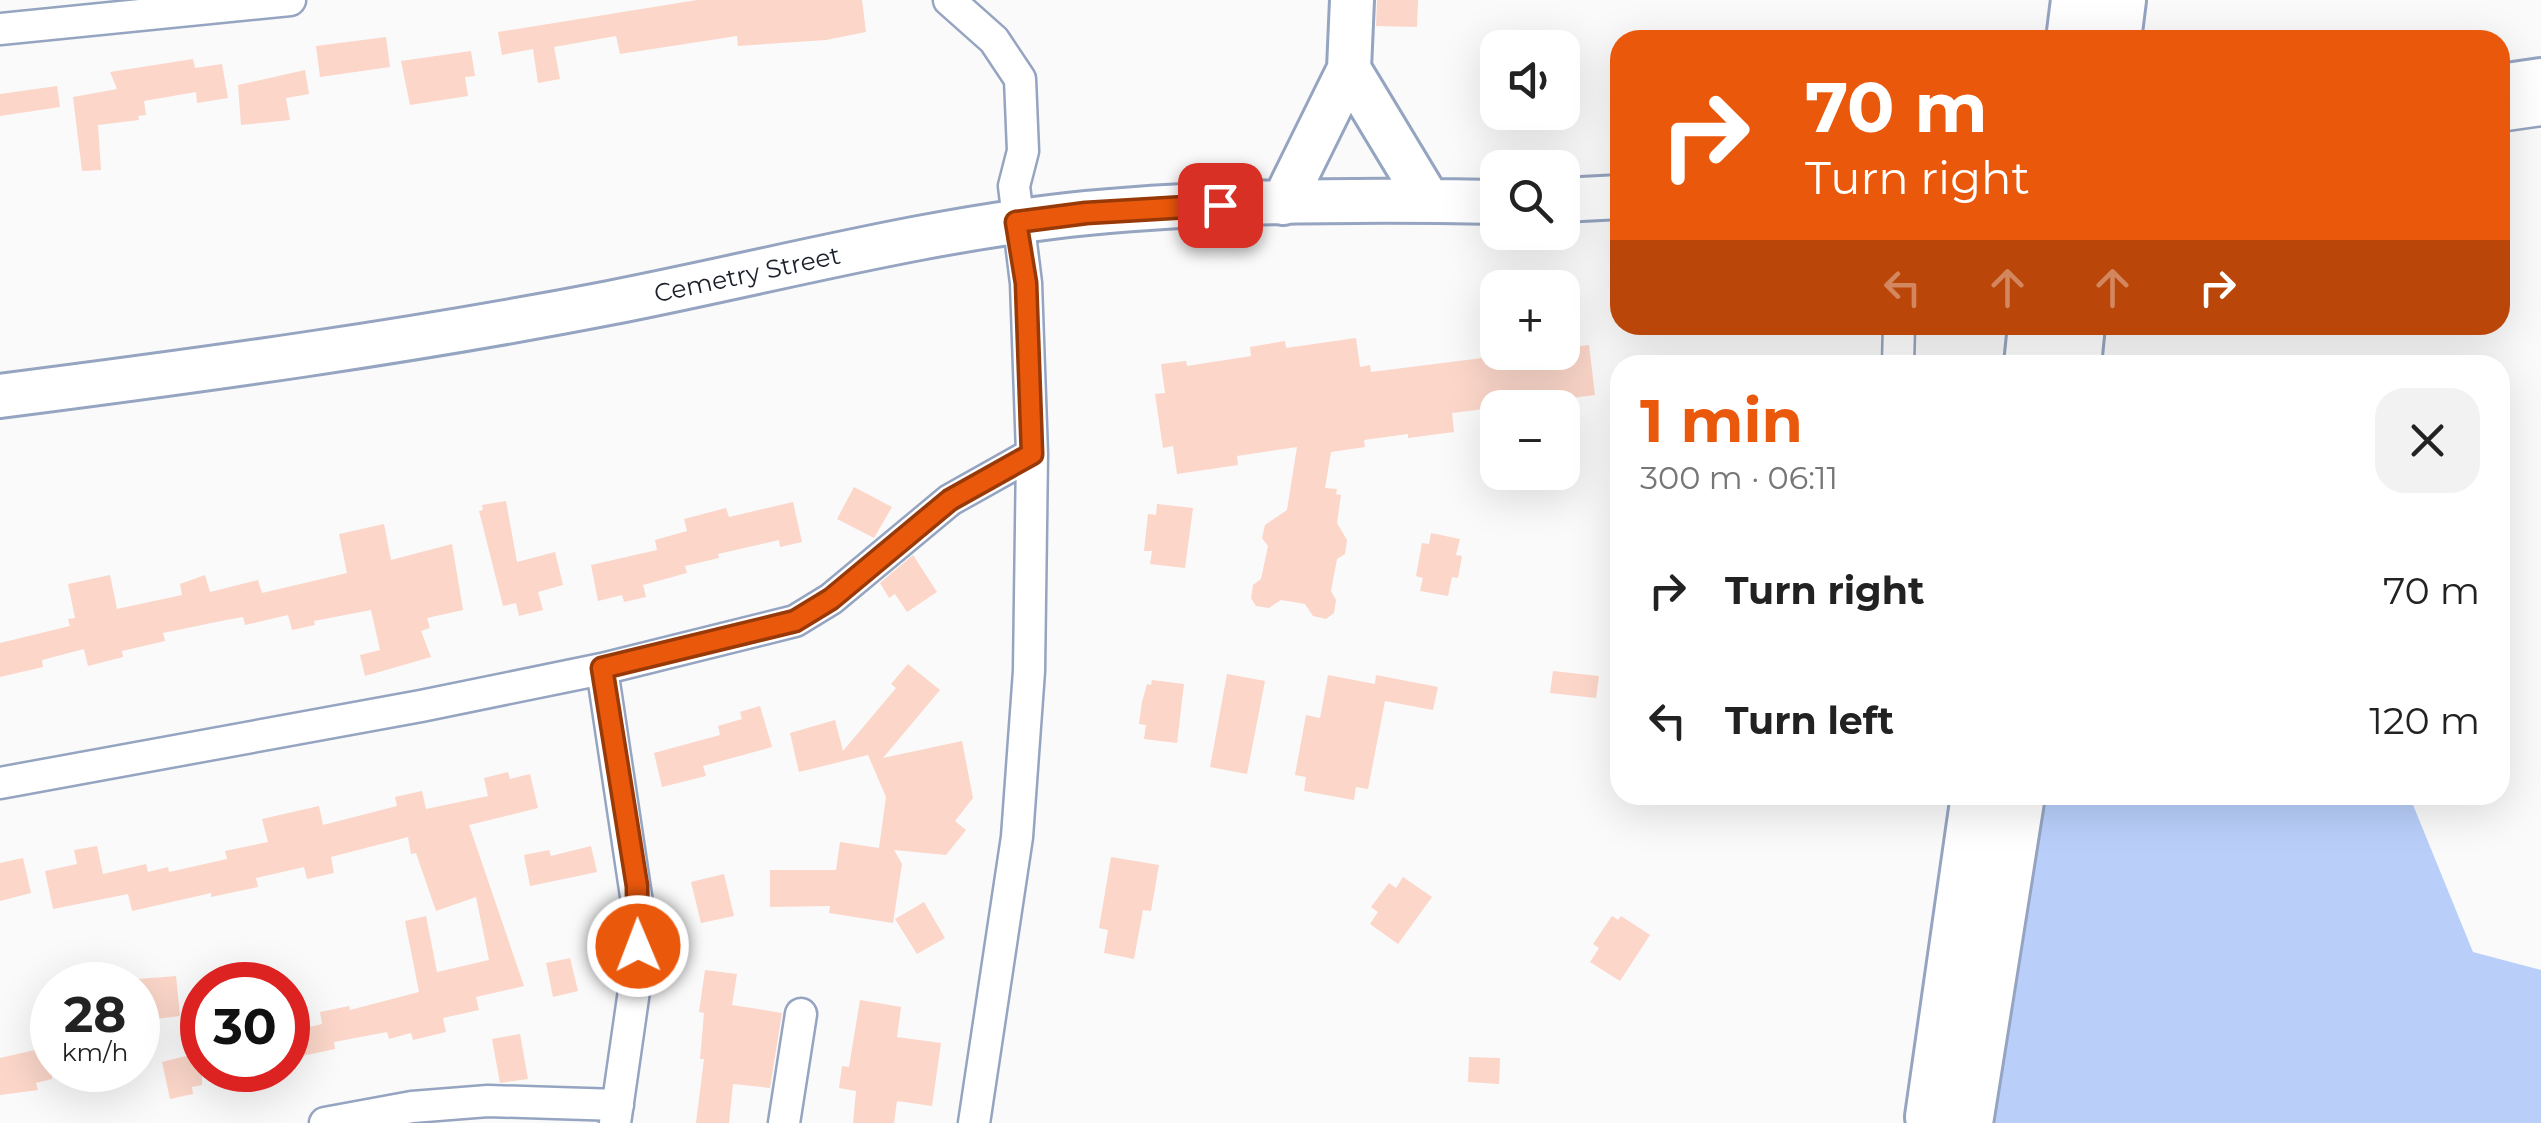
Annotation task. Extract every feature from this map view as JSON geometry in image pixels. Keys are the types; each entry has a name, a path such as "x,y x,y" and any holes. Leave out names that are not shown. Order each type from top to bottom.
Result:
{"highway":[{"path":"2074,30 2078,0"},
{"path":"2115,30 2119,0"},
{"path":"1931,1123 1977,805"},
{"path":"1966,1123 2016,805"}],"street":[{"path":"0,29 290,0"},
{"path":"949,0 994,40 1020,79 1023,151 1014,186 1026,283 1032,454 1028,671 1021,786 974,1123"},
{"path":"1283,203 1350,69 1352,0"},
{"path":"1350,69 1428,200"},
{"path":"2510,85 2541,80"},
{"path":"2510,115 2541,110"},
{"path":"1580,199 1610,198"},
{"name":"Cemetry Street","path":"0,396 157,376 504,322 1016,222 1156,208 1480,201"},
{"path":"0,783 421,706 602,668 795,621 831,599 950,500 1032,454"},
{"path":"325,1123 412,1106 488,1101 616,1114 636,977 639,916 602,668"},
{"path":"784,1123 801,1014"}],"shaded area":[{"path":"2027,805 2413,805 2473,952 2541,970 2541,1123 1974,1123"}],"building":[{"path":"697,0 862,0 866,32 826,40 738,46 737,36 620,54 616,36 554,47 560,79 538,83 533,49 502,55 498,32"},
{"path":"1377,0 1418,0 1417,27 1376,26"},
{"path":"386,37 390,67 320,77 316,46"},
{"path":"471,51 475,76 465,77 468,96 410,105 401,61"},
{"path":"193,59 195,68 222,64 228,98 197,103 196,92 144,101 146,115 138,116 139,120 98,125 101,170 82,171 73,97 117,89 110,72"},
{"path":"305,70 309,94 286,98 290,120 241,125 238,85"},
{"path":"57,86 60,107 0,116 0,94"},
{"path":"1356,338 1360,367 1370,365 1371,372 1480,358 1480,370 1580,370 1580,346 1589,345 1595,395 1580,397 1580,390 1480,390 1480,409 1452,413 1454,432 1364,440 1365,447 1331,452 1325,488 1337,489 1336,494 1341,495 1337,523 1347,540 1345,554 1337,559 1331,591 1336,600 1334,613 1326,619 1313,616 1305,604 1281,600 1269,608 1256,606 1251,598 1253,585 1261,579 1268,546 1262,538 1265,525 1287,510 1297,447 1237,456 1238,465 1177,474 1173,446 1163,448 1155,394 1165,393 1161,364 1186,361 1187,366 1251,356 1250,347 1285,341 1286,348"},
{"path":"854,487 892,507 874,538 837,519"},
{"path":"506,501 517,562 555,552 563,585 538,592 543,610 519,616 516,603 503,606 479,511 483,510 482,505"},
{"path":"793,502 802,542 780,547 779,540 718,554 719,558 685,566 687,573 643,585 646,597 624,602 622,595 598,601 591,565 657,550 655,540 687,531 684,519 726,508 729,517"},
{"path":"1157,504 1193,508 1185,568 1150,564 1152,551 1144,551 1148,514 1156,515"},
{"path":"384,524 391,560 452,544 463,610 427,618 430,628 421,631 431,657 365,676 360,655 380,650 371,610 314,621 315,625 292,630 288,615 245,625 243,617 163,633 165,641 122,651 123,657 88,666 84,649 42,660 43,667 0,677 0,643 70,626 68,619 75,618 68,584 110,575 117,609 182,595 180,584 205,575 210,592 258,580 262,593 347,573 339,534"},
{"path":"1431,533 1460,539 1456,555 1462,556 1458,578 1452,577 1448,596 1420,591 1423,578 1416,576 1422,543 1429,544"},
{"path":"913,555 937,592 907,612 895,594 889,598 880,583"},
{"path":"908,664 940,690 883,758 962,741 973,798 955,821 966,830 946,855 894,850 902,864 893,923 829,913 830,906 770,907 770,870 836,870 840,842 879,848 886,797 868,755 799,772 790,733 835,720 843,751 896,688 891,684"},
{"path":"1553,671 1599,676 1596,698 1550,693"},
{"path":"1227,674 1265,681 1247,774 1210,767"},
{"path":"1328,675 1375,684 1376,675 1438,687 1433,710 1385,701 1368,789 1356,787 1354,800 1304,791 1306,777 1295,775 1306,715 1320,718"},
{"path":"1152,680 1184,684 1177,743 1144,739 1146,725 1139,724 1147,684 1151,685"},
{"path":"760,706 772,747 703,766 706,776 662,787 654,753 720,735 718,726 742,719 740,712"},
{"path":"508,772 510,779 530,774 538,808 469,825 524,986 476,997 479,1010 443,1018 446,1032 413,1040 411,1033 389,1039 387,1032 334,1042 335,1049 310,1054 310,1027 322,1024 320,1012 349,1006 350,1010 419,992 405,921 426,916 437,972 489,960 476,897 436,911 416,853 411,854 408,837 331,857 334,873 307,879 304,867 256,878 258,887 132,911 128,894 53,909 45,871 77,864 74,850 97,846 103,874 146,864 148,872 168,867 169,872 227,859 225,851 268,842 262,819 319,806 323,825 397,806 395,797 422,791 426,809 488,796 484,778"},
{"path":"591,846 597,872 530,886 524,855 549,850 551,856"},
{"path":"1111,857 1159,865 1151,911 1143,910 1134,959 1104,953 1108,930 1099,928"},
{"path":"23,858 31,893 0,901 0,863"},
{"path":"724,874 734,916 701,923 691,882"},
{"path":"1403,877 1432,897 1398,944 1370,924 1378,912 1371,907 1389,883 1396,888"},
{"path":"924,902 945,938 917,954 895,919"},
{"path":"1612,916 1618,920 1621,916 1650,935 1620,981 1590,962 1599,948 1593,944"},
{"path":"570,958 578,991 553,997 546,963"},
{"path":"705,970 737,974 732,1005 782,1013 770,1088 733,1084 729,1123 696,1123 704,1059 700,1059 704,1013 699,1012"},
{"path":"176,976 180,1016 160,1018 160,977"},
{"path":"860,1000 901,1007 897,1037 941,1043 932,1106 897,1101 894,1123 853,1123 856,1091 839,1088 842,1066 849,1067"},
{"path":"520,1034 528,1079 500,1083 492,1039"},
{"path":"30,1051 30,1091 0,1095 0,1058"},
{"path":"1469,1057 1500,1058 1499,1084 1468,1082"},
{"path":"180,1058 180,1092 193,1094 170,1099 162,1062"}],"route":[{"path":"638,946 637,886 602,668 795,621 831,599 950,500 1032,454 1026,283 1016,222 1086,213 1220,205"}]}
